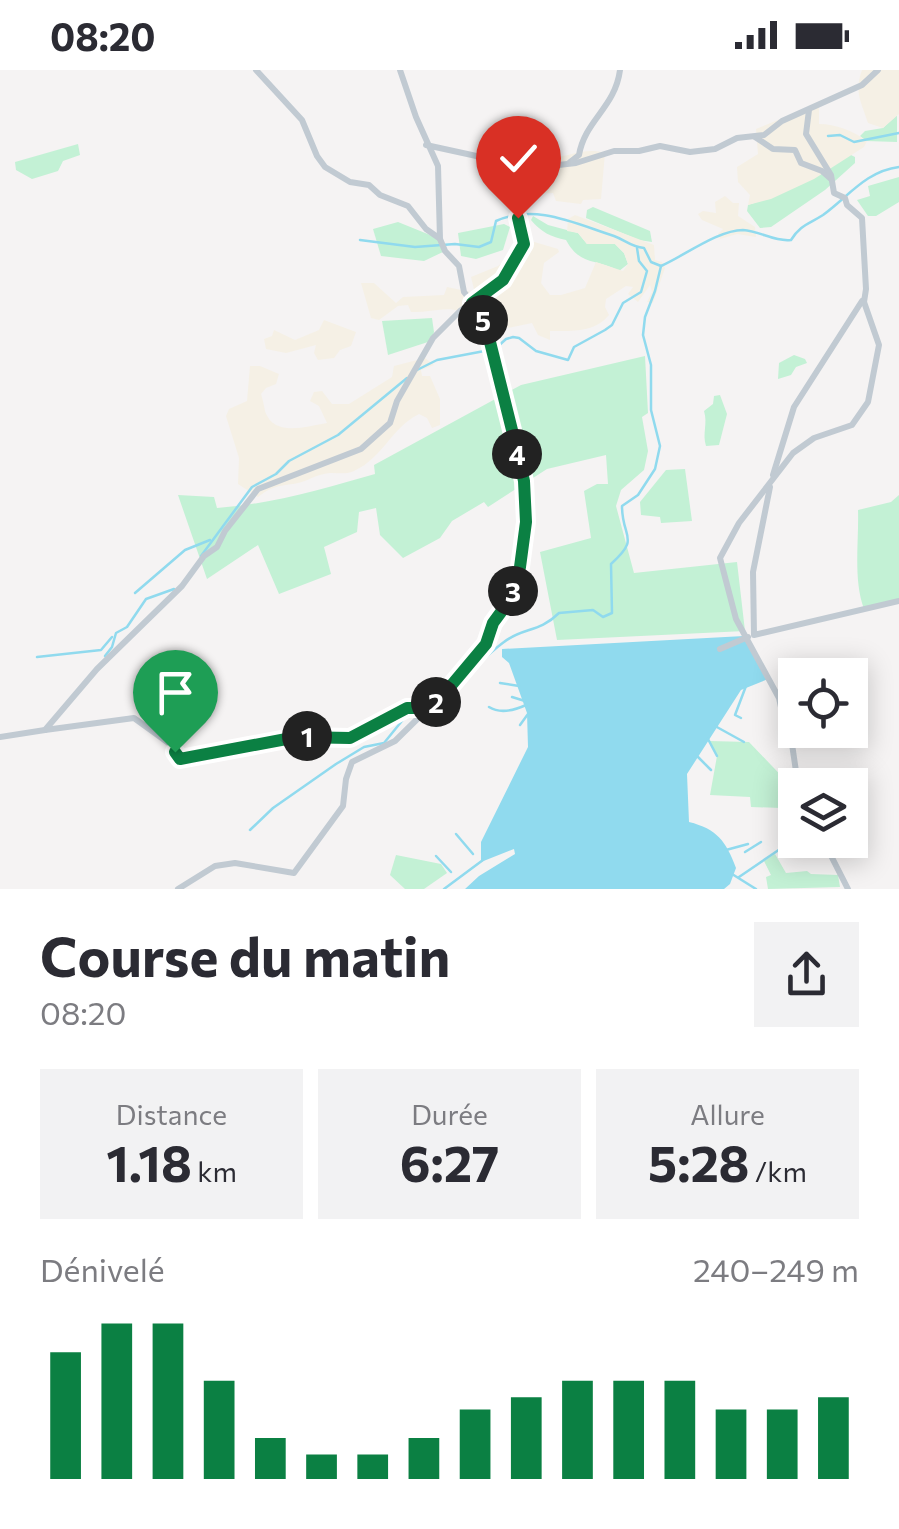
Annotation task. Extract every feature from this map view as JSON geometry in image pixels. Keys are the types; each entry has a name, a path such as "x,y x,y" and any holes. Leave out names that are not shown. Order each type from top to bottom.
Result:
{"street":[{"path":"256,70 302,120 325,167 408,206 426,229 440,239"},
{"path":"178,889 215,866 236,863 294,873 343,806 352,762 395,741 414,726 462,675 506,608 520,567 526,522 524,481 515,442 487,330 464,292 459,266 440,239 438,166 426,145 400,70"},
{"path":"566,164 579,155 582,138 611,101 620,70"},
{"path":"426,145 481,156 518,155 536,166 552,167 614,151 669,146 690,152 715,149 742,137 755,137 862,86 878,70"},
{"path":"750,636 753,572 770,483 794,407 864,298 866,288 862,218 834,193 832,180 806,134 809,110"},
{"path":"755,137 772,149 795,150 801,162 832,180"},
{"path":"45,730 97,669 217,547 225,530 258,488 360,449 390,423 397,402 430,342 503,280 524,244 524,233 514,210 530,182 552,167"},
{"path":"796,768 779,698 750,636 736,619 720,556 739,523 793,453 814,438 852,426 866,406 879,345 864,298"},
{"path":"720,649 750,636 899,601"},
{"path":"0,736 134,718 170,744 180,759 297,737 350,738 407,708 427,708"},
{"path":"832,858 848,889"}],"green space":[{"path":"897,115 897,142 866,141 860,136 865,131 883,128"},
{"path":"78,144 80,155 63,161 58,171 32,179 16,170 15,162"},
{"path":"849,154 855,157 855,163 825,190 771,227 760,228 747,211 748,205 801,184"},
{"path":"899,177 899,202 876,216 868,216 857,200 870,196 868,186"},
{"path":"593,207 650,231 652,242 586,218 587,210"},
{"path":"533,216 548,225 578,233 587,244 615,244 628,264 619,271 583,258 566,240 539,228 531,220"},
{"path":"398,222 440,239 445,251 424,261 381,256 373,229"},
{"path":"504,224 510,227 503,250 476,259 461,256 458,233"},
{"path":"432,318 431,341 388,355 382,321"},
{"path":"794,355 807,363 778,379 779,363"},
{"path":"645,356 648,413 642,417 648,451 644,470 621,490 616,506 634,573 737,562 745,631 557,640 540,552 591,538 584,491 597,484 608,484 606,455 547,469 488,507 484,502 452,521 440,538 403,558 380,535 376,508 359,512 357,532 324,547 331,574 279,594 258,545 207,579 178,495 214,497 217,508 237,506 375,474 374,465 521,385"},
{"path":"720,395 727,414 719,445 706,446 704,411 713,404 714,396"},
{"path":"685,469 692,521 661,523 660,517 641,515 640,502 666,470"},
{"path":"899,495 899,601 864,609 858,573 858,510 891,502"},
{"path":"709,741 749,742 778,772 778,808 751,807 750,797 710,795 717,756"},
{"path":"775,854 786,873 838,875 840,887 768,889 766,877 771,875 764,861"},
{"path":"396,855 441,864 447,873 424,889 405,889 390,875"}],"sand":[{"path":"862,70 899,70 899,114 883,128 868,123 859,91"},
{"path":"819,103 819,124 856,134 867,141 864,147 814,179 748,205 750,195 738,182 737,167 758,154 756,129"},
{"path":"536,143 544,143 551,158 585,151 605,153 601,199 583,200 581,204 556,201 553,193 537,194 523,158 531,154"},
{"path":"725,196 739,203 738,216 755,227 756,237 737,234 720,239 718,234 723,229 702,220 698,214 716,213 715,202"},
{"path":"575,215 654,245 655,260 665,268 653,303 647,302 652,292 650,285 638,302 628,294 633,287 626,286 606,299 609,315 603,321 582,330 550,331 550,340 538,335 532,323 508,328 495,307 491,308 493,318 482,318 472,303 460,311 411,312 408,305 398,306 379,320 371,318 361,283 374,283 396,303 403,297 444,295 447,287 471,292 471,277 498,266 531,241 558,249 544,263 541,283 550,295 585,288 596,262 623,271 628,264 615,244 587,244 578,233 567,231 568,219"},
{"path":"324,320 356,332 351,346 340,350 334,358 318,360 314,353 316,345 286,353 266,349 264,339 272,336 274,330 295,340 319,330"},
{"path":"425,358 434,365 421,370 422,376 430,376 440,399 440,425 432,428 427,418 419,414 401,427 372,459 350,472 320,475 274,488 258,497 238,484 239,458 226,416 229,409 247,401 250,366 279,374 276,384 261,394 265,411 276,425 292,428 327,423 319,406 310,401 314,392 322,391 332,404 349,404 392,377 394,366"}],"water":[{"path":"744,636 768,679 741,690 687,774 689,822 707,828 724,843 736,868 730,884 724,889 465,889 515,854 514,849 481,862 481,842 528,747 527,713 502,649"}],"waterway":[{"path":"828,136 840,135 854,142 899,133"},
{"path":"360,240 415,247 479,247 491,242 496,221 540,215 570,221 644,248 651,262 661,266 733,231 791,240 801,228 867,179 899,167"},
{"path":"417,370 437,360 495,349 513,337 536,351 568,360 574,347 612,325 623,303 641,292 647,271 639,261 637,248"},
{"path":"465,673 511,637 545,624 559,613 593,610 603,617 612,613 611,564 628,542 622,506 638,495 655,469 660,446 651,410 651,365 643,335 661,266"},
{"path":"201,556 252,487 276,474 289,461 338,435 407,378"},
{"path":"135,593 185,550 210,540"},
{"path":"105,656 116,633 127,627 146,599 174,589"},
{"path":"37,657 101,650 112,637"},
{"path":"416,706 454,679"},
{"path":"500,683 519,686"},
{"path":"741,718 735,715 746,686"},
{"path":"512,697 525,701"},
{"path":"489,707 508,711 526,705"},
{"path":"250,830 273,808 336,764 364,747 384,743 410,711"},
{"path":"520,725 528,714"},
{"path":"715,726 744,742"},
{"path":"708,739 717,756"},
{"path":"698,757 711,770"},
{"path":"456,834 473,854"},
{"path":"745,852 761,842"},
{"path":"726,850 748,844"},
{"path":"739,877 778,850"},
{"path":"436,856 451,872"},
{"path":"444,889 483,860"},
{"path":"732,874 756,889"}],"route":[{"path":"175,752 180,759 297,737 350,738 407,708 427,708 439,700 486,644 493,623 512,597 526,522 524,481 515,442 487,330 472,303 503,280 524,244 518,218"}]}
